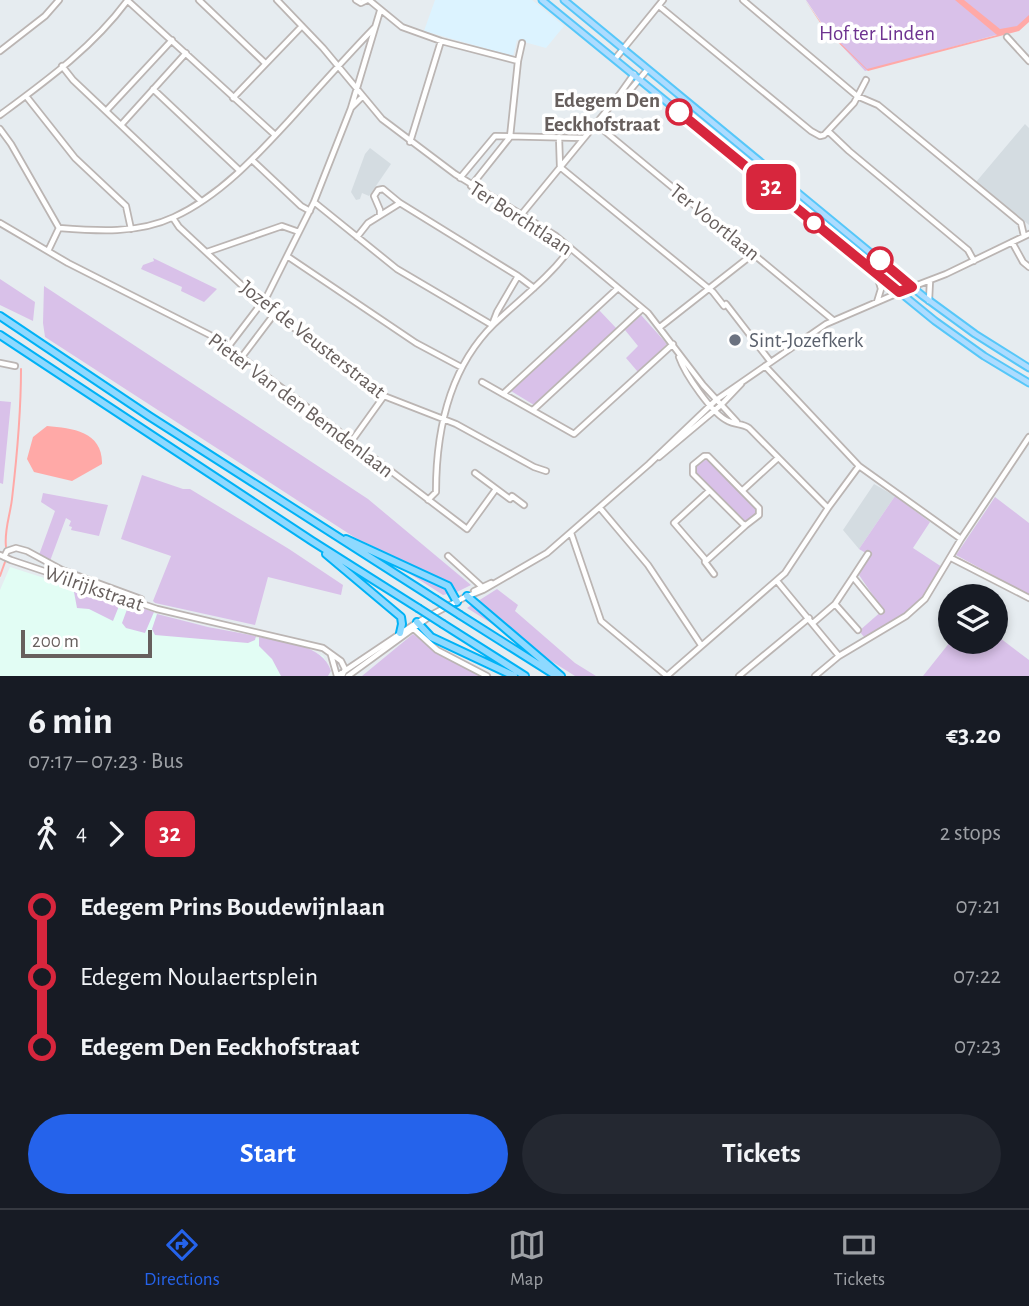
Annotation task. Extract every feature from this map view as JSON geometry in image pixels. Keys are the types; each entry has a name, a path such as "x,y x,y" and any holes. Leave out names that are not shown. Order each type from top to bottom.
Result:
{"highway":[{"path":"0,316 79,371 559,676"},
{"path":"0,335 312,541 525,676"},
{"path":"337,535 448,586 457,602"},
{"path":"312,541 401,617 400,633"},
{"path":"467,596 559,676"},
{"path":"416,625 431,637 514,676"}],"main road":[{"path":"542,0 880,278 984,356 1029,383"},
{"path":"564,0 929,301 1029,368"},
{"path":"880,278 892,277 891,270"},
{"path":"984,356 991,345"}],"street":[{"path":"0,51 45,16 59,0"},
{"path":"0,116 99,34 127,0 275,135"},
{"path":"199,0 265,63"},
{"name":"Ter Borchtlaan","path":"277,0 383,119 410,142 471,186 556,236 642,309 660,327 679,354 737,422"},
{"path":"357,1 368,0 402,27 441,41 518,61"},
{"path":"615,59 663,0"},
{"path":"345,676 430,616 547,553 741,383 770,361 834,320 931,280 1027,235 1021,223 878,106 856,96 743,0"},
{"path":"659,6 820,136 854,103 866,80"},
{"path":"228,347 267,296 310,211 351,108 380,11"},
{"path":"233,98 302,26"},
{"path":"59,229 131,229 173,218 201,201 252,160 374,27"},
{"path":"1007,37 1029,61"},
{"path":"106,110 172,40"},
{"path":"410,142 441,41"},
{"path":"471,186 510,137 522,43"},
{"path":"121,125 186,53"},
{"path":"62,66 201,201"},
{"path":"617,98 626,95 647,70"},
{"path":"521,215 634,74"},
{"path":"153,89 240,170"},
{"path":"26,96 75,158 127,206 131,229"},
{"path":"351,108 363,96"},
{"name":"Ter Voortlaan","path":"596,124 834,320"},
{"path":"0,130 11,144 59,229"},
{"path":"828,131 968,250 974,261"},
{"path":"460,178 493,137 584,138"},
{"path":"559,137 560,167 709,288 724,306 726,304 770,361"},
{"path":"252,160 301,206 310,211"},
{"path":"380,215 374,196 383,188 400,203 534,288"},
{"path":"314,202 405,275 492,325"},
{"path":"357,237 368,223 400,203"},
{"name":"Jozef de Veusterstraat","path":"173,218 179,227 261,303 384,396 443,418 546,471"},
{"name":"Pieter Van den Bemdenlaan","path":"0,223 228,347 467,529 496,489"},
{"path":"207,252 279,226 288,226 299,232"},
{"path":"48,251 59,229"},
{"path":"1012,242 1023,262 1029,267"},
{"path":"428,500 436,492 436,452 443,418 461,367 492,325 551,274 570,249"},
{"path":"660,327 753,253"},
{"path":"288,256 416,342 461,367"},
{"path":"492,325 519,276"},
{"path":"877,302 881,289 880,278"},
{"path":"929,301 931,280"},
{"path":"503,394 618,288"},
{"path":"533,410 642,309"},
{"path":"241,358 275,313"},
{"path":"482,383 573,434 673,344"},
{"name":"Ter Borchtlaan","path":"679,354 681,362 713,408"},
{"path":"0,363 15,366"},
{"path":"765,366 859,466 961,539"},
{"path":"351,442 384,396"},
{"path":"713,408 728,422 737,422 749,428 828,508"},
{"path":"815,676 839,656 913,610 925,599 961,539 1029,437"},
{"path":"705,562 759,514 760,511 708,456 697,461 692,471 709,491 746,525"},
{"path":"743,490 778,458"},
{"path":"570,533 601,621 667,676 785,573 859,466"},
{"path":"475,473 510,499 512,496 524,505"},
{"path":"709,491 674,523 705,559 714,574"},
{"path":"600,508 648,565 701,645"},
{"name":"Wilrijkstraat","path":"141,599 129,598 62,570 20,548 7,551 2,556 182,616 272,635 323,649 351,664 356,662"},
{"path":"739,676 835,604 868,554"},
{"path":"448,556 482,588"},
{"path":"951,558 1029,598"},
{"path":"853,578 881,611"},
{"path":"777,581 839,656"},
{"path":"835,604 858,630"},
{"path":"331,654 337,676 416,625"},
{"path":"416,625 437,650 487,676"},
{"path":"341,660 345,676"}],"shaded area":[{"path":"435,0 532,0 564,26 546,48 517,40 513,56 424,31"},
{"path":"805,0 824,27 867,69 997,35 955,0 964,0 1000,29 1017,26 1029,15 1029,22 1019,31 868,71 825,30"},
{"path":"1025,124 1029,128 1029,225 976,182"},
{"path":"370,148 391,164 369,196 362,193 360,199 356,200 351,192 365,154"},
{"path":"47,426 76,430 92,438 101,453 102,464 72,481 34,472 27,459 33,437"},
{"path":"874,484 895,496 859,549 843,530"},
{"path":"10,567 172,619 310,650 323,656 331,671 328,676 0,676 0,590"}],"green space":[{"name":"Hof ter Linden","path":"806,0 1029,0 1029,21 1003,33 865,71 825,28"},
{"path":"153,258 217,289 204,302 181,291 182,287 141,269 143,265 154,261"},
{"path":"0,279 35,302 33,321 0,305"},
{"path":"44,286 368,499 471,585 443,595 396,565 376,548 354,537 45,337"},
{"path":"599,310 617,329 534,405 511,391"},
{"path":"641,315 667,344 638,372 626,358 638,346 625,330"},
{"path":"0,401 11,402 3,484 0,483"},
{"path":"707,459 755,506 758,514 744,523 695,475 696,466"},
{"path":"142,475 190,489 343,585 341,595 268,577 255,625 155,603 153,601 171,556 121,539"},
{"path":"43,493 108,505 99,536 71,530 71,521 66,518 50,561 39,555 55,511 41,502"},
{"path":"895,496 930,522 913,548 942,567 924,598 913,609 865,638 859,631 883,610 859,575 869,555 859,549"},
{"path":"995,497 1029,523 1029,595 956,555"},
{"path":"78,587 121,601 113,621 89,609 77,608 74,592"},
{"path":"497,589 518,605 515,611 575,663 596,676 575,676 467,608"},
{"path":"129,604 154,612 145,633 126,628 122,623"},
{"path":"157,614 256,636 255,640 248,643 155,635 152,629"},
{"path":"413,634 443,657 482,676 362,676"},
{"path":"259,637 311,650 327,662 331,671 328,676 281,676 272,659 259,646"},
{"path":"1008,644 1029,660 1029,676 923,676 940,654 1008,654"}],"waterway":[{"path":"6,547 17,450 21,369"},
{"path":"959,559 1029,595"},
{"path":"0,576 5,562"}],"bus line":[{"name":"32","path":"679,112 899,292 912,287 880,260"}],"place":[{"name":"Edegem Den Eeckhofstraat","path":"679,112"},
{"name":"Sint-Jozefkerk","path":"735,340"}]}
